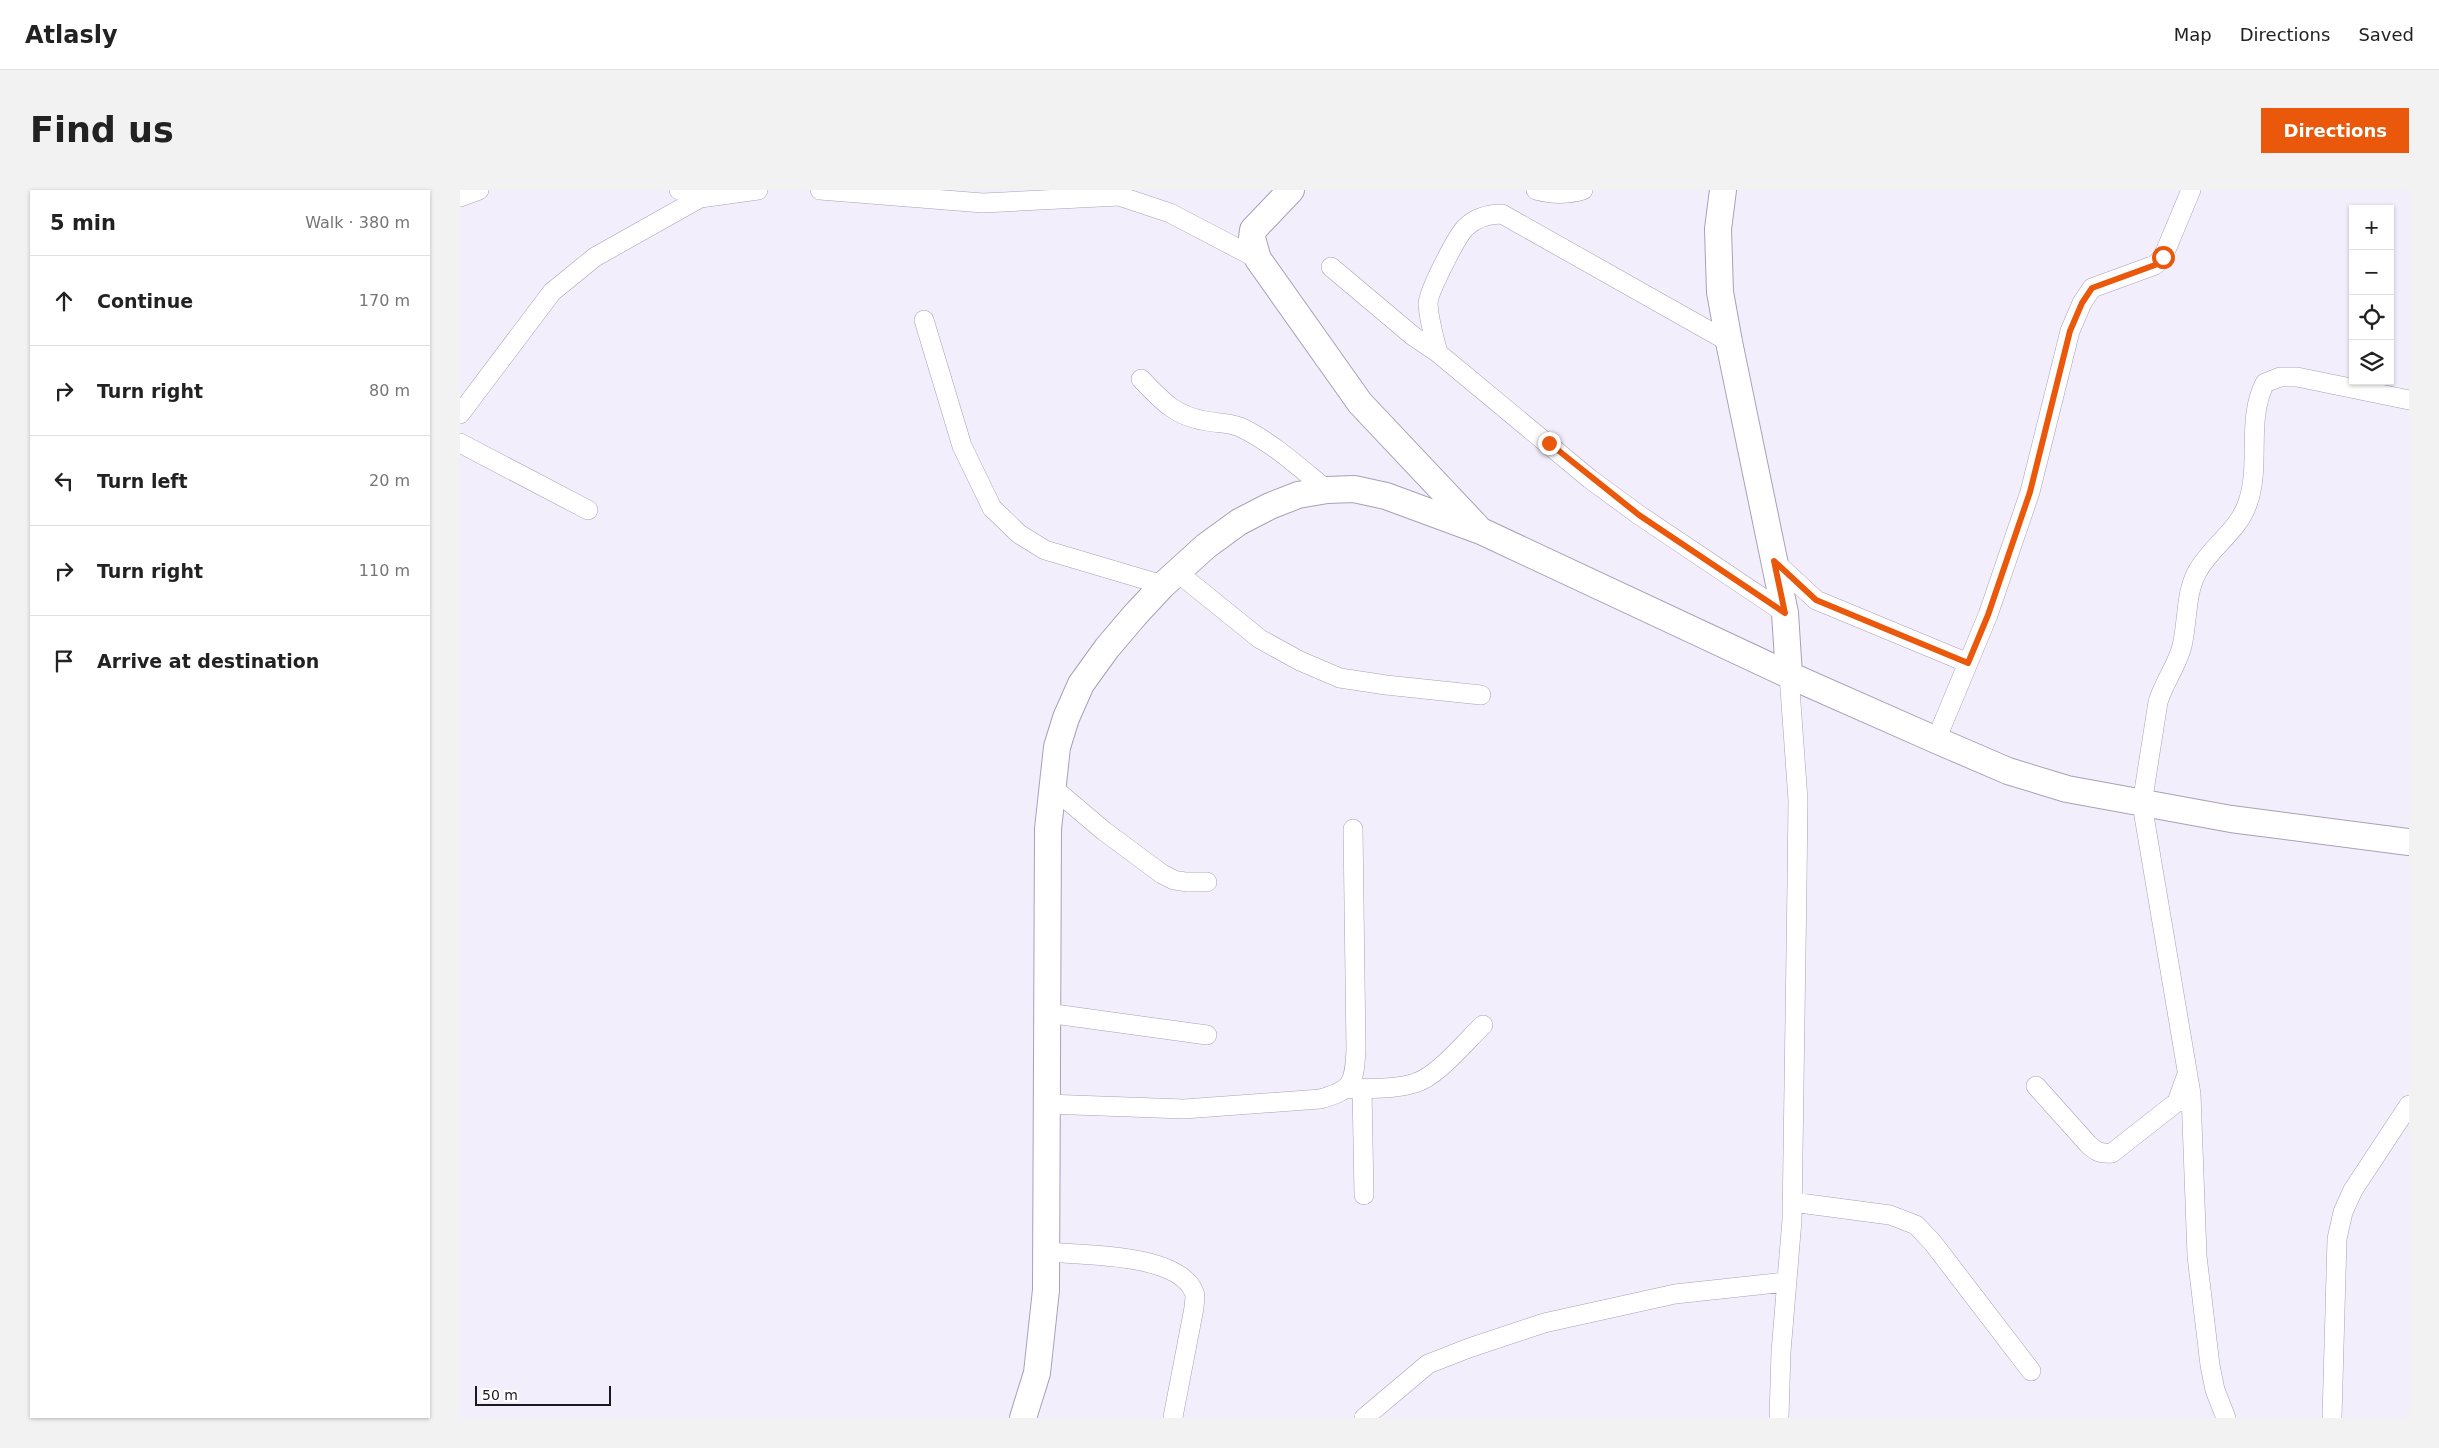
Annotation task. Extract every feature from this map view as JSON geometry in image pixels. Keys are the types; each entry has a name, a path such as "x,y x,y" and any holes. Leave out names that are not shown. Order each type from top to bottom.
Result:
{"main road":[{"path":"1723,190 1718,238 1720,292 1785,613 1789,675"},
{"path":"1293,192 1253,230 1252,238 1258,259 1360,404 1480,531"},
{"path":"1023,1418 1037,1373 1046,1290 1048,829 1057,747 1081,684 1107,648 1170,579 1206,546 1239,522 1270,506 1298,495 1327,490 1354,489 1386,496 1480,531 1789,675 2008,771 2067,789 2231,819 2409,842"}],"street":[{"path":"460,197 479,190"},
{"path":"679,190 700,198"},
{"path":"460,414 552,292 595,257 700,198 758,190"},
{"path":"820,190 983,202 1046,194 1118,193 1170,213 1258,259"},
{"path":"1536,190 1573,193 1583,190"},
{"path":"1936,740 1988,615 2030,492 2070,331 2082,303 2092,288 2155,265 2163,257 2191,190"},
{"path":"1438,354 1431,328 1428,302 1440,271 1464,229 1485,214 1502,214 1729,342"},
{"path":"1331,267 1413,336 1438,354 1590,478 1639,515 1785,613"},
{"path":"924,320 962,446 992,508 1019,534 1045,550 1170,579 1260,639 1300,661 1340,678 1481,695"},
{"path":"2226,1418 2215,1390 2210,1365 2197,1256 2194,1138 2187,1073 2142,804 2158,702 2182,646 2190,588 2208,556 2228,537 2245,512 2254,484 2255,417 2258,396 2265,383 2280,377 2297,377 2409,400"},
{"path":"1141,379 1161,400 1179,414 1196,420 1238,426 1257,436 1327,490"},
{"path":"460,443 588,510"},
{"path":"1774,561 1816,600 1968,663"},
{"path":"1780,1418 1781,1352 1792,1202 1798,800 1789,675"},
{"path":"1052,787 1104,831 1162,874 1174,880 1207,882"},
{"path":"1354,829 1356,1050 1354,1089 1364,1195"},
{"path":"1047,1013 1207,1035"},
{"path":"1046,1104 1184,1109 1320,1099 1354,1089 1417,1083 1435,1071 1483,1024"},
{"path":"2036,1086 2088,1144 2096,1151 2112,1153 2177,1102 2187,1073"},
{"path":"2332,1418 2337,1239 2343,1212 2353,1190 2409,1105"},
{"path":"1792,1202 1890,1215 1916,1225 1933,1243 2032,1371"},
{"path":"1046,1252 1152,1261 1184,1278 1194,1293 1194,1308 1173,1417"},
{"path":"1364,1418 1428,1364 1534,1326 1675,1294 1786,1282"}],"route":[{"path":"1549,443 1590,478 1639,515 1785,613 1774,561 1816,600 1968,663 1988,615 2030,492 2070,331 2082,303 2092,288 2155,265 2163,257"}]}
